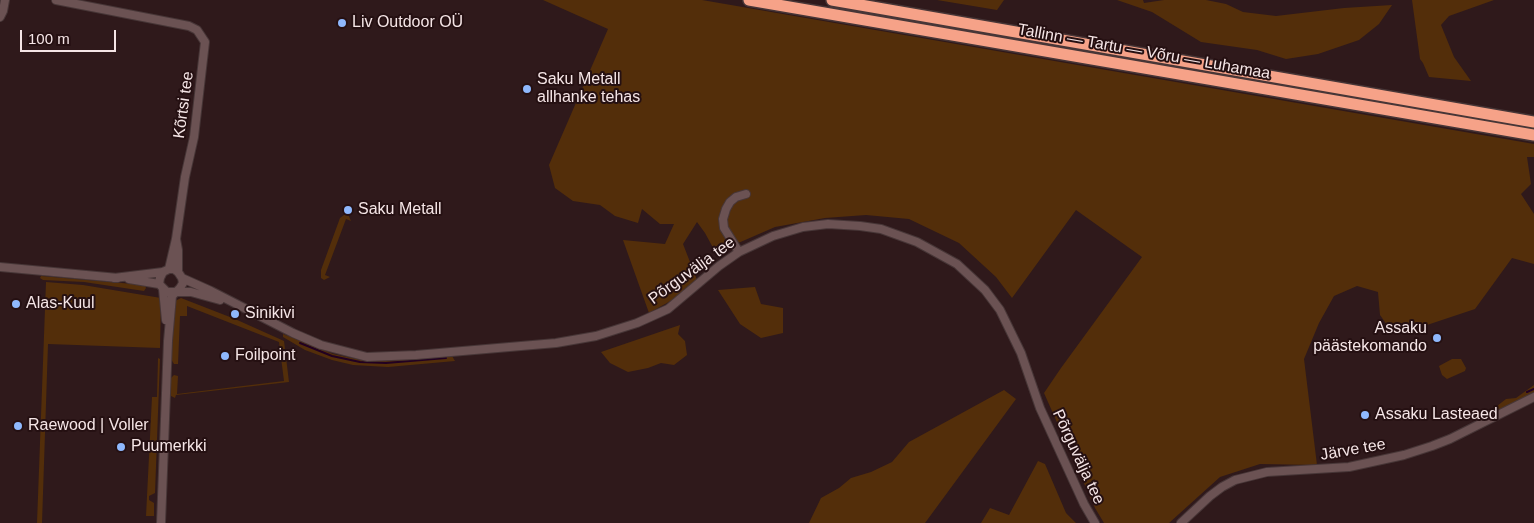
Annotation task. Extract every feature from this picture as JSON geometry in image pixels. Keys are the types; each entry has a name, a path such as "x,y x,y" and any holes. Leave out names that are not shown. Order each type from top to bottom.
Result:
{"highway":[{"name":"Tallinn — Tartu — Võru — Luhamaa","path":"749,0 1534,135"},
{"name":"Tallinn — Tartu — Võru — Luhamaa","path":"832,0 1534,122"}],"street":[{"path":"0,17 5,0"},
{"name":"Kõrtsi tee","path":"56,0 189,26 197,30 204,41 204,58 194,137 185,177 176,239 166,271"},
{"path":"739,252 724,228 723,219 730,202 736,197 746,194"},
{"name":"Põrguvälja tee","path":"176,292 206,295 238,307 321,345 367,357 416,355 556,343 596,336 653,317 668,309 719,266 739,252 773,236 803,227 828,224 881,229 911,239 947,258 964,270 985,290 1007,322 1021,353 1043,414 1084,504 1095,523"},
{"name":"Kõrtsi tee","path":"176,239 180,275"},
{"path":"0,267 114,278 161,287 167,292 176,292"},
{"path":"114,278 174,270 180,275 180,288 171,300 161,523"},
{"path":"166,271 161,287 168,340"},
{"name":"Põrguvälja tee","path":"180,275 238,307"},
{"name":"Järve tee","path":"1180,523 1210,496 1236,480 1267,472 1349,467 1404,455 1450,438 1534,397"}],"shaded area":[{"path":"543,0 702,0 1534,144 1534,157 1527,157 1531,184 1521,194 1534,214 1534,264 1512,258 1475,309 1421,327 1405,323 1387,325 1380,315 1378,292 1357,286 1334,296 1319,323 1304,359 1317,465 1260,464 1220,477 1169,523 1104,523 1095,508 1044,393 1142,257 1076,210 1012,298 996,277 959,243 909,219 866,215 825,218 775,227 729,247 717,255 697,222 683,244 697,280 674,299 649,313 623,240 665,244 674,224 660,224 642,209 638,223 615,216 600,205 573,201 555,188 549,165 608,29"},
{"path":"937,0 1004,0 997,10"},
{"path":"1117,0 1143,0 1144,3 1164,0 1206,0 1226,4 1243,12 1276,16 1344,8 1392,5 1379,24 1359,40 1318,54 1286,59 1257,50 1201,42 1152,12"},
{"path":"1412,0 1494,0 1449,16 1441,25 1454,57 1471,81 1429,77 1420,59"},
{"path":"348,214 351,221 346,219 325,275 330,277 324,280 321,278 321,270 340,218"},
{"path":"41,276 145,285 146,288 144,291 84,282 43,280 40,278"},
{"path":"46,282 83,285 161,298 160,348 48,344 42,523 37,523"},
{"path":"755,287 761,304 783,308 783,333 761,338 740,324 718,290"},
{"path":"181,298 284,341 289,382 176,395 175,398 171,396 170,379 174,375 178,376 177,394 284,381 279,342 187,306 187,316 180,316 178,364 174,364 171,359 173,302"},
{"path":"680,325 678,334 685,341 687,355 674,365 661,363 628,372 610,363 601,352"},
{"path":"283,334 333,354 361,360 383,361 452,356 455,361 388,367 353,365 305,350 283,337"},
{"path":"158,358 160,359 155,493 149,496 149,500 154,503 154,516 146,516 152,397 157,397"},
{"path":"1452,359 1461,359 1466,368 1465,371 1447,379 1442,375 1439,366"},
{"path":"1534,385 1534,393 1495,413 1488,413 1506,399 1516,398"},
{"path":"1004,390 1016,399 925,523 809,523 821,498 839,488 851,478 871,472 892,462 909,442"},
{"path":"1038,461 1045,464 1066,513 1076,523 981,523 990,508 1009,515"}],"waterway":[{"path":"300,343 332,356 360,362 386,363 446,358"},
{"path":"1527,392 1534,389"}],"place":[{"name":"Liv Outdoor OÜ","path":"342,23"},
{"name":"Saku Metall allhanke tehas","path":"527,89"},
{"name":"Saku Metall","path":"348,210"},
{"name":"Alas-Kuul","path":"16,304"},
{"name":"Sinikivi","path":"235,314"},
{"name":"Assaku päästekomando","path":"1437,338"},
{"name":"Foilpoint","path":"225,356"},
{"name":"Assaku Lasteaed","path":"1365,415"},
{"name":"Raewood | Voller","path":"18,426"},
{"name":"Puumerkki","path":"121,447"}]}
